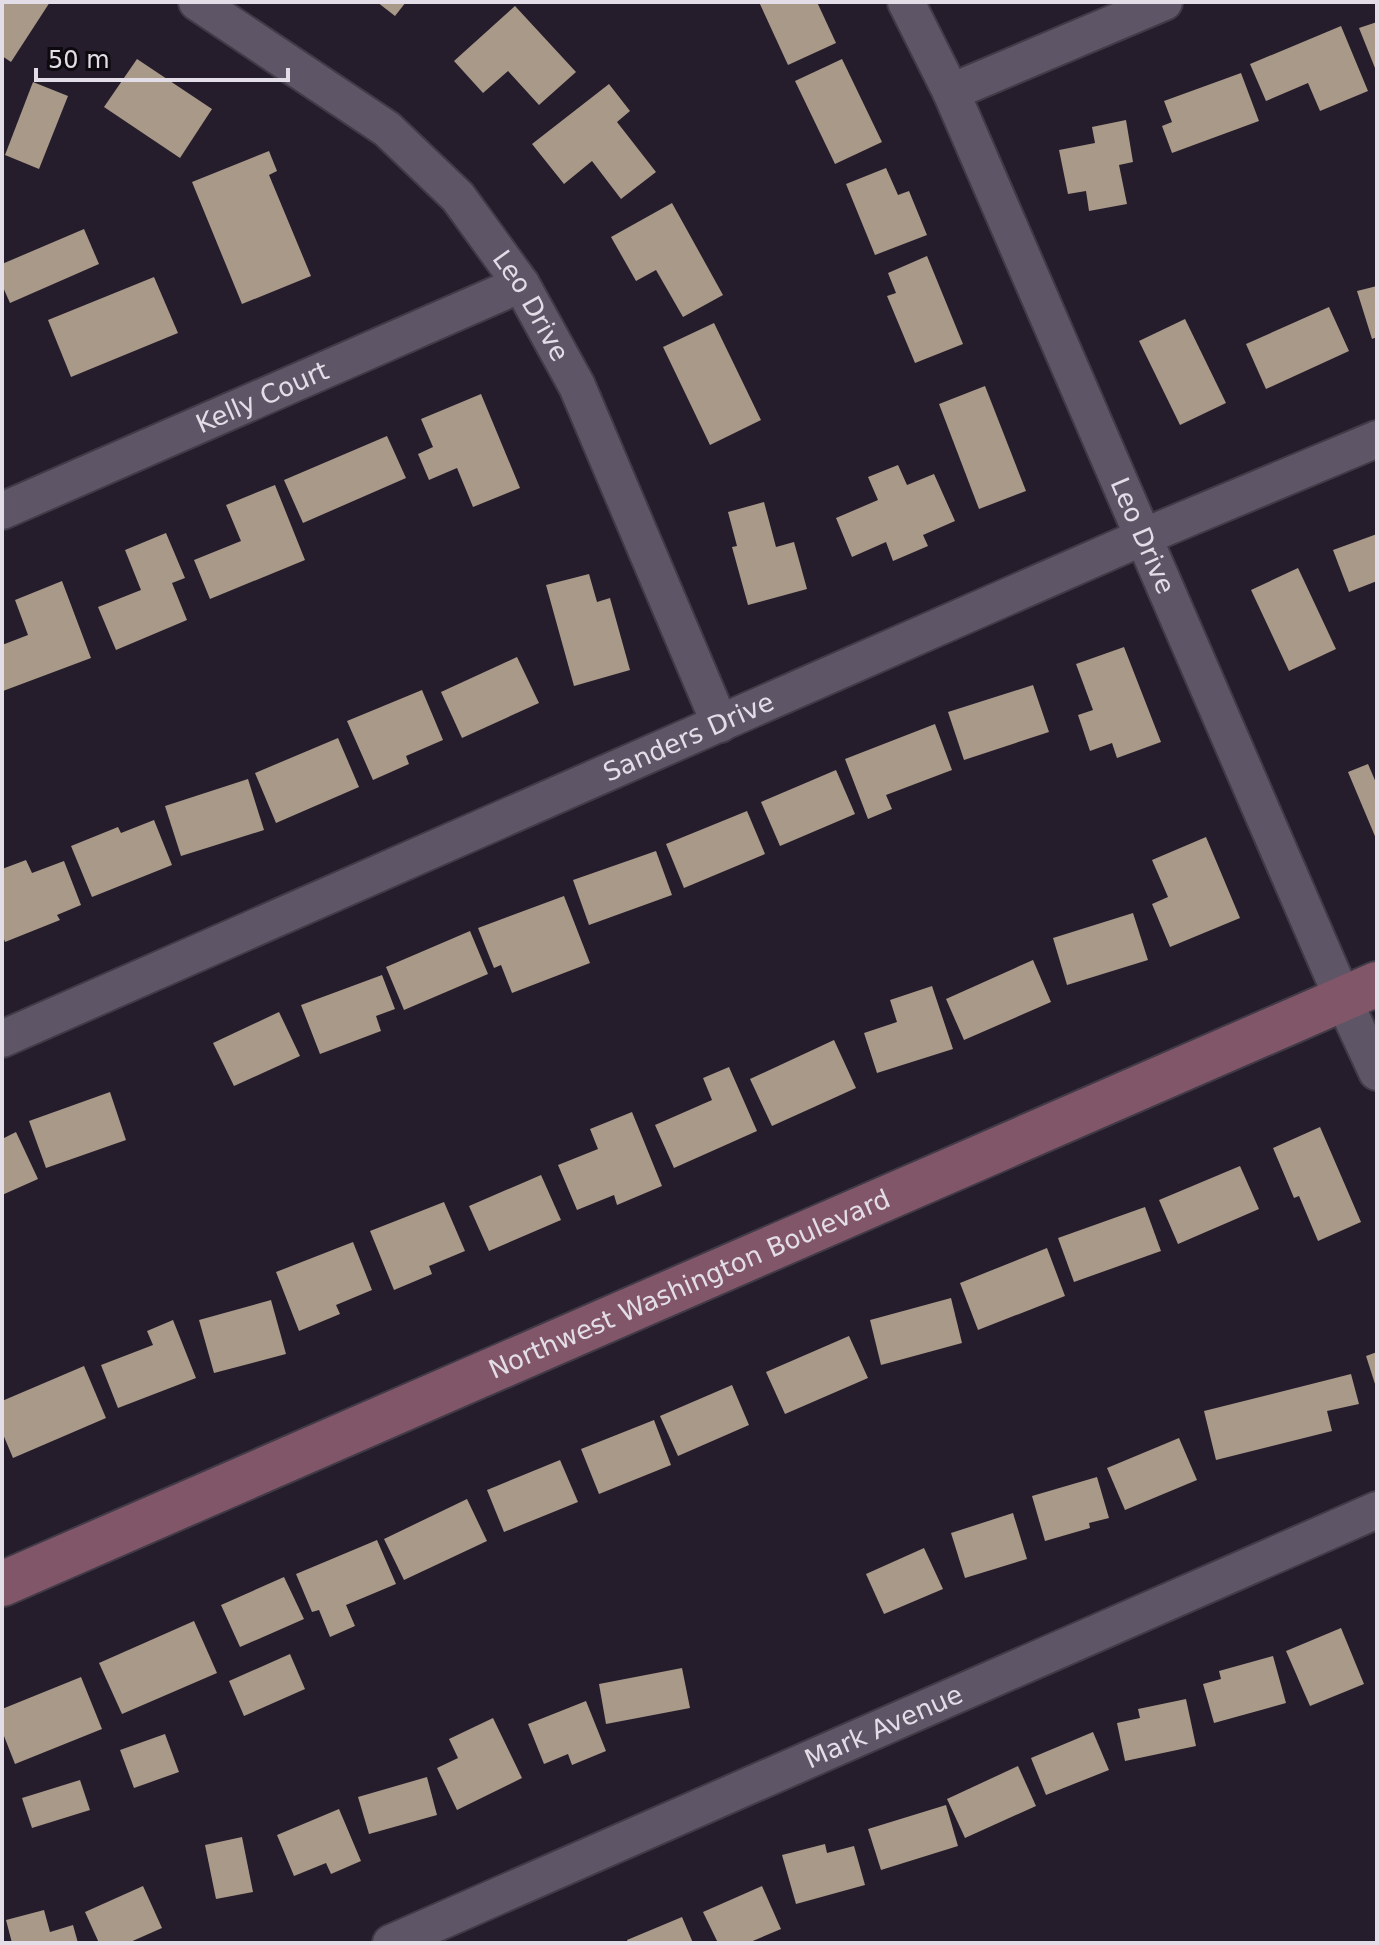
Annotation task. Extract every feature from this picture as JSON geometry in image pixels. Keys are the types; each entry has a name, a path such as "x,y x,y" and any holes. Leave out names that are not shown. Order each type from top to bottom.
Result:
{"main road":[{"name":"Northwest Washington Boulevard","path":"2,1584 1360,992"}],"street":[{"name":"Leo Drive","path":"197,2 387,129 458,197 521,284 577,386 720,724"},
{"name":"Leo Drive","path":"906,2 951,92 1143,537 1360,992 1377,1072"},
{"path":"951,92 1164,2"},
{"name":"Kelly Court","path":"2,511 521,284"},
{"name":"Sanders Drive","path":"2,1039 1143,537 1377,439"},
{"name":"Mark Avenue","path":"391,1943 1377,1510"}],"building":[{"path":"2,2 50,2 11,62 2,56"},
{"path":"377,2 406,2 395,16"},
{"path":"759,2 817,2 836,43 788,65"},
{"path":"515,6 576,72 539,105 508,71 483,93 454,61"},
{"path":"1377,22 1377,73 1359,28"},
{"path":"1341,26 1368,91 1320,111 1308,83 1266,101 1250,64"},
{"path":"137,59 212,109 180,158 104,107"},
{"path":"842,59 882,142 835,164 795,81"},
{"path":"1241,73 1259,121 1172,153 1162,126 1172,122 1164,101"},
{"path":"33,82 68,96 39,169 5,155"},
{"path":"609,84 630,111 617,122 656,172 621,199 592,161 564,184 532,144"},
{"path":"1126,120 1133,162 1119,165 1127,204 1089,211 1086,191 1068,194 1059,150 1095,143 1092,127"},
{"path":"269,151 277,171 269,175 311,276 242,304 192,182"},
{"path":"886,168 898,195 909,191 927,235 875,255 846,184"},
{"path":"672,203 723,295 683,317 656,270 636,281 611,237"},
{"path":"84,229 99,264 10,303 2,285 2,264"},
{"path":"927,256 963,344 915,363 887,296 896,293 888,273"},
{"path":"154,277 178,333 71,377 48,320"},
{"path":"1377,286 1377,337 1372,339 1357,291"},
{"path":"1329,307 1349,351 1266,389 1246,344"},
{"path":"1185,319 1226,403 1180,425 1139,341"},
{"path":"714,323 761,420 710,445 663,347"},
{"path":"985,386 1026,491 979,509 939,404"},
{"path":"481,394 520,488 473,507 457,468 429,480 418,454 433,447 421,419"},
{"path":"387,436 406,478 303,523 284,480"},
{"path":"898,465 907,485 934,474 955,521 923,535 928,546 893,561 886,542 852,557 836,518 878,500 868,477"},
{"path":"275,485 305,560 210,599 194,560 241,541 226,505"},
{"path":"764,502 776,547 794,542 807,589 748,605 732,547 737,546 728,512"},
{"path":"166,533 185,578 172,583 187,620 116,650 98,607 141,590 125,550"},
{"path":"1377,534 1377,581 1349,592 1333,550"},
{"path":"1298,568 1336,649 1289,671 1251,590"},
{"path":"589,574 597,602 610,598 630,670 574,686 546,585"},
{"path":"62,581 91,658 3,691 2,645 28,635 15,600"},
{"path":"1124,647 1161,742 1117,758 1112,743 1090,751 1078,715 1093,710 1076,664"},
{"path":"517,657 539,703 462,738 441,692"},
{"path":"1033,685 1049,732 964,760 948,712"},
{"path":"422,690 443,740 406,756 409,764 373,780 347,721"},
{"path":"935,724 952,770 886,795 892,809 868,819 845,759"},
{"path":"338,738 359,787 276,823 255,773"},
{"path":"1368,764 1377,785 1377,841 1348,772"},
{"path":"836,770 855,814 780,846 761,802"},
{"path":"248,779 264,830 181,856 165,806"},
{"path":"747,811 765,854 684,888 666,844"},
{"path":"154,820 172,865 92,897 71,846 118,827 121,833"},
{"path":"1206,837 1240,918 1170,947 1152,904 1168,897 1152,860"},
{"path":"656,851 672,895 589,925 573,880"},
{"path":"26,860 32,873 64,861 81,905 57,915 60,920 5,942 2,934 2,869"},
{"path":"564,896 590,963 512,993 501,965 494,968 478,928"},
{"path":"1133,913 1148,960 1067,985 1053,938"},
{"path":"470,931 488,974 404,1010 386,967"},
{"path":"1033,960 1051,1002 964,1040 946,999"},
{"path":"382,975 395,1009 376,1016 381,1031 320,1054 301,1005"},
{"path":"932,986 953,1049 877,1073 864,1033 897,1022 890,1000"},
{"path":"279,1012 300,1056 234,1086 213,1043"},
{"path":"834,1040 856,1088 772,1126 750,1079"},
{"path":"729,1067 757,1131 674,1168 655,1125 712,1100 703,1078"},
{"path":"110,1092 126,1140 46,1168 29,1121"},
{"path":"632,1112 662,1186 617,1205 614,1195 577,1210 558,1165 598,1149 590,1129"},
{"path":"1320,1127 1361,1222 1318,1241 1299,1196 1294,1198 1273,1148"},
{"path":"16,1132 38,1179 2,1195 2,1139"},
{"path":"1240,1166 1259,1209 1178,1244 1159,1200"},
{"path":"541,1175 561,1220 489,1251 469,1206"},
{"path":"444,1202 465,1251 429,1266 432,1274 394,1290 370,1231"},
{"path":"1145,1207 1161,1251 1074,1282 1058,1238"},
{"path":"353,1242 372,1290 336,1305 340,1314 299,1331 276,1272"},
{"path":"1047,1248 1065,1296 978,1330 960,1283"},
{"path":"951,1298 962,1343 881,1365 870,1320"},
{"path":"271,1300 286,1354 214,1373 199,1320"},
{"path":"173,1320 196,1378 118,1408 101,1365 153,1345 147,1331"},
{"path":"849,1336 868,1378 785,1414 766,1372"},
{"path":"1377,1352 1377,1387 1376,1387 1366,1356"},
{"path":"84,1366 106,1418 13,1458 2,1432 2,1401"},
{"path":"1351,1374 1359,1404 1327,1411 1332,1431 1216,1460 1204,1411"},
{"path":"732,1385 749,1425 678,1456 660,1416"},
{"path":"654,1420 671,1465 599,1494 581,1449"},
{"path":"1179,1438 1197,1480 1125,1510 1107,1468"},
{"path":"560,1460 578,1502 504,1532 487,1490"},
{"path":"1097,1477 1109,1518 1089,1523 1090,1528 1045,1541 1032,1496"},
{"path":"467,1499 487,1541 404,1580 384,1539"},
{"path":"1013,1513 1027,1559 965,1578 951,1533"},
{"path":"377,1540 396,1584 346,1605 355,1626 330,1637 319,1610 312,1612 296,1574"},
{"path":"924,1548 943,1589 884,1614 866,1574"},
{"path":"284,1577 304,1619 240,1647 221,1605"},
{"path":"194,1621 217,1673 122,1714 99,1663"},
{"path":"1341,1628 1364,1684 1310,1706 1286,1651"},
{"path":"290,1654 305,1689 244,1716 229,1681"},
{"path":"1273,1656 1286,1703 1214,1723 1203,1684 1221,1679 1219,1671"},
{"path":"682,1668 690,1708 606,1724 599,1684"},
{"path":"81,1677 102,1729 15,1764 2,1731 2,1709"},
{"path":"1186,1699 1196,1746 1125,1761 1117,1723 1140,1718 1138,1709"},
{"path":"586,1701 606,1751 572,1765 568,1754 544,1764 528,1724"},
{"path":"493,1718 522,1778 457,1810 437,1768 458,1758 449,1739"},
{"path":"1093,1732 1109,1770 1046,1795 1031,1758"},
{"path":"165,1734 179,1772 134,1788 120,1750"},
{"path":"1018,1766 1036,1806 965,1838 947,1799"},
{"path":"427,1777 437,1815 369,1834 358,1797"},
{"path":"80,1780 90,1810 32,1828 22,1798"},
{"path":"946,1805 958,1846 881,1870 868,1829"},
{"path":"339,1809 361,1861 331,1874 326,1863 294,1876 277,1835"},
{"path":"242,1837 253,1892 216,1899 205,1845"},
{"path":"825,1844 827,1853 854,1846 865,1885 796,1904 782,1855"},
{"path":"143,1886 162,1928 128,1943 99,1943 85,1912"},
{"path":"762,1886 781,1929 748,1943 718,1943 703,1912"},
{"path":"44,1910 50,1932 73,1925 78,1943 12,1943 6,1920"},
{"path":"682,1917 693,1943 628,1943 627,1940"}]}
